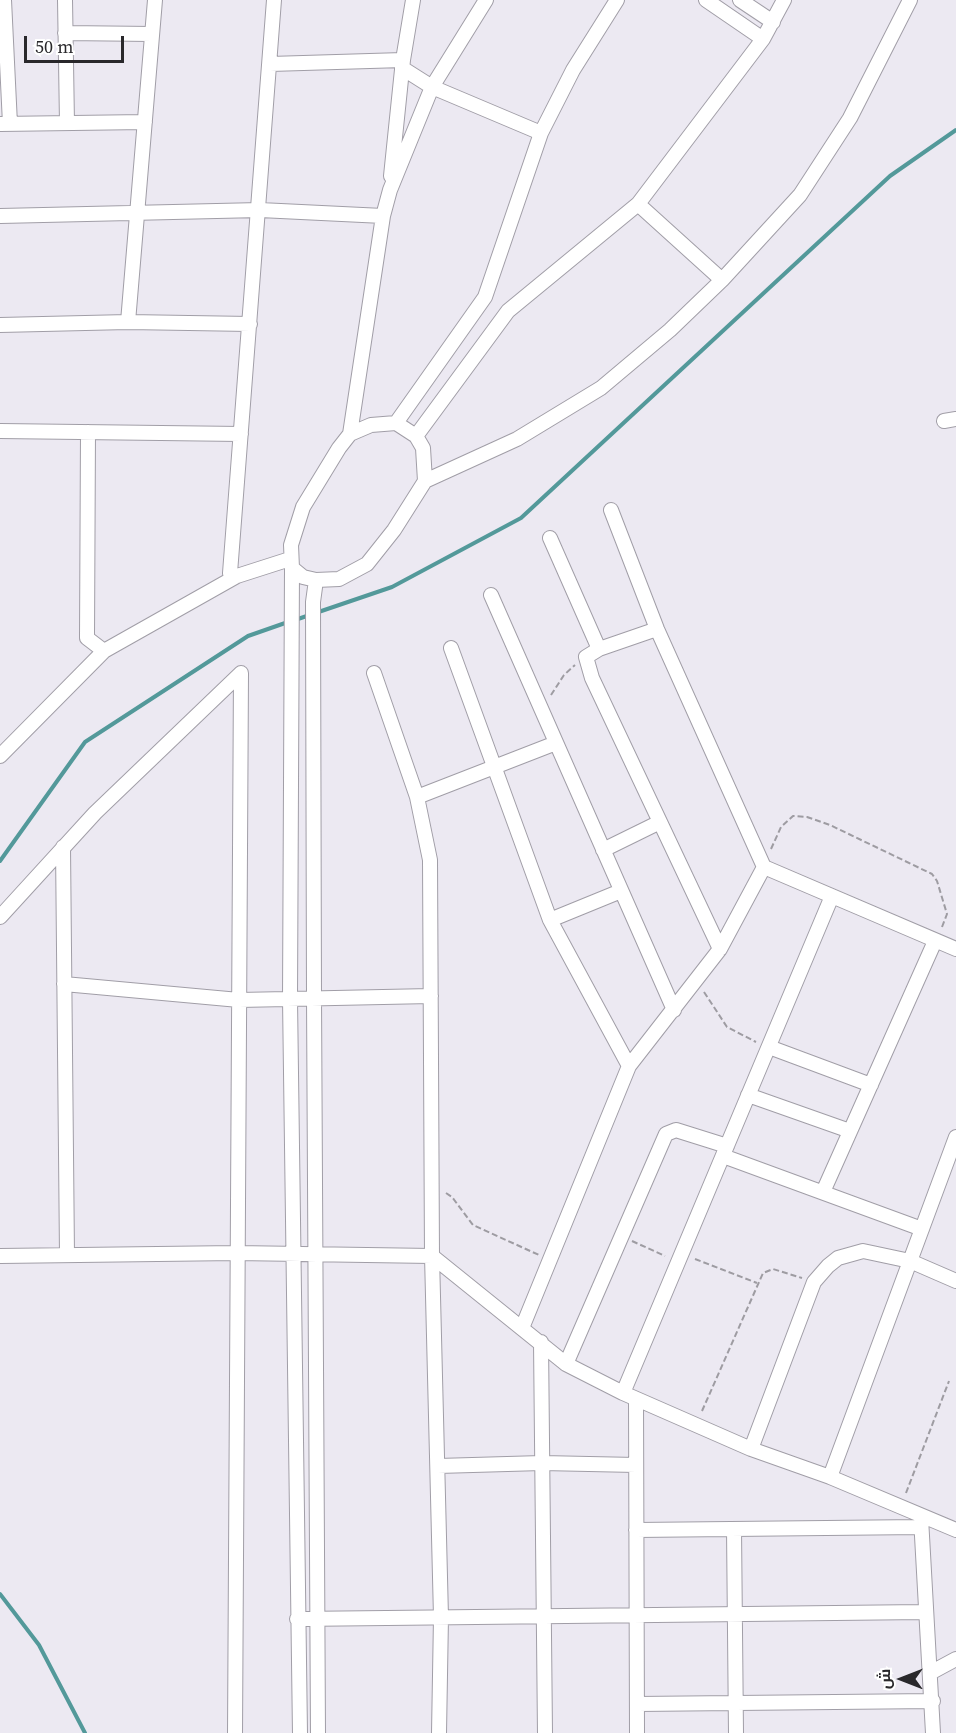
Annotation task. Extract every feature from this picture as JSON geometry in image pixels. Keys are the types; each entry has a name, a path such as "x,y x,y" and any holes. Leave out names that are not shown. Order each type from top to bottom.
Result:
{"street":[{"path":"4,0 5,124 145,122"},
{"path":"65,0 67,123"},
{"path":"128,322 155,0"},
{"path":"237,576 230,573 229,569 260,210 274,0"},
{"path":"390,190 402,64 413,0"},
{"path":"300,1733 290,999 291,545 303,507 350,434 383,216 390,190 432,87 486,0"},
{"path":"396,423 485,297 541,133 573,70 617,0"},
{"path":"706,0 763,39"},
{"path":"740,0 773,22"},
{"path":"416,436 508,311 638,204 763,39 784,0"},
{"path":"291,563 303,577 316,580 339,579 367,564 394,530 425,481 517,439 601,388 670,330 722,280 800,195 850,118 910,0"},
{"path":"65,33 152,34"},
{"path":"270,64 402,64 432,87 541,133"},
{"path":"638,204 722,280"},
{"path":"0,216 138,211 260,210 383,216"},
{"path":"485,297 508,311"},
{"path":"0,325 128,322 250,324"},
{"path":"350,434 371,425 396,423 416,436 423,448 425,481"},
{"path":"0,431 241,434"},
{"path":"88,432 87,638 104,651"},
{"path":"611,510 657,629 764,867 956,950"},
{"path":"550,538 599,649"},
{"path":"0,756 104,651 237,576 291,563"},
{"path":"316,580 313,602 318,1733"},
{"path":"491,595 674,1010"},
{"path":"657,629 599,649 585,657 592,678 720,950"},
{"path":"451,648 550,920 629,1066"},
{"path":"0,917 63,847 241,674 235,1733"},
{"path":"374,674 417,797 430,860 432,1256 441,1617 439,1733"},
{"path":"417,797 556,743"},
{"path":"603,850 660,822"},
{"path":"63,847 67,1255"},
{"path":"522,1328 629,1066 720,950 764,867"},
{"path":"550,920 621,891"},
{"path":"638,1733 636,1465 629,1396 680,1258 832,897"},
{"path":"823,1192 935,940"},
{"path":"64,984 239,1000 431,996"},
{"path":"768,1047 871,1085"},
{"path":"748,1095 850,1131"},
{"path":"566,1364 666,1134 676,1130 823,1192 922,1229"},
{"path":"830,1478 956,1137"},
{"path":"752,1449 814,1282 838,1258 863,1251 910,1261 956,1281"},
{"path":"0,1256 236,1253 432,1256 566,1364 629,1396 752,1449 900,1507 921,1521"},
{"path":"541,1342 545,1733"},
{"path":"438,1466 542,1463 636,1465"},
{"path":"921,1521 924,1612 933,1701 933,1733"},
{"path":"636,1530 734,1529 921,1521 956,1530"},
{"path":"734,1529 736,1733"},
{"path":"297,1619 924,1612"},
{"path":"930,1673 956,1659"},
{"path":"637,1704 933,1701"}],"path":[{"path":"542,711 564,675 585,657"},
{"path":"764,867 781,827 788,819 800,816 830,825 916,865 934,877 947,914 935,940"},
{"path":"697,979 714,1011 727,1028 768,1047"},
{"path":"432,1190 452,1197 472,1225 551,1261"},
{"path":"622,1236 757,1283"},
{"path":"696,1425 763,1273 772,1269 814,1282"},
{"path":"900,1507 949,1381"}],"waterway":[{"path":"295,620 392,587 521,518 890,176 956,130"},
{"path":"0,861 85,742 248,636 288,622"},
{"path":"0,1594 39,1645 85,1733"}]}
